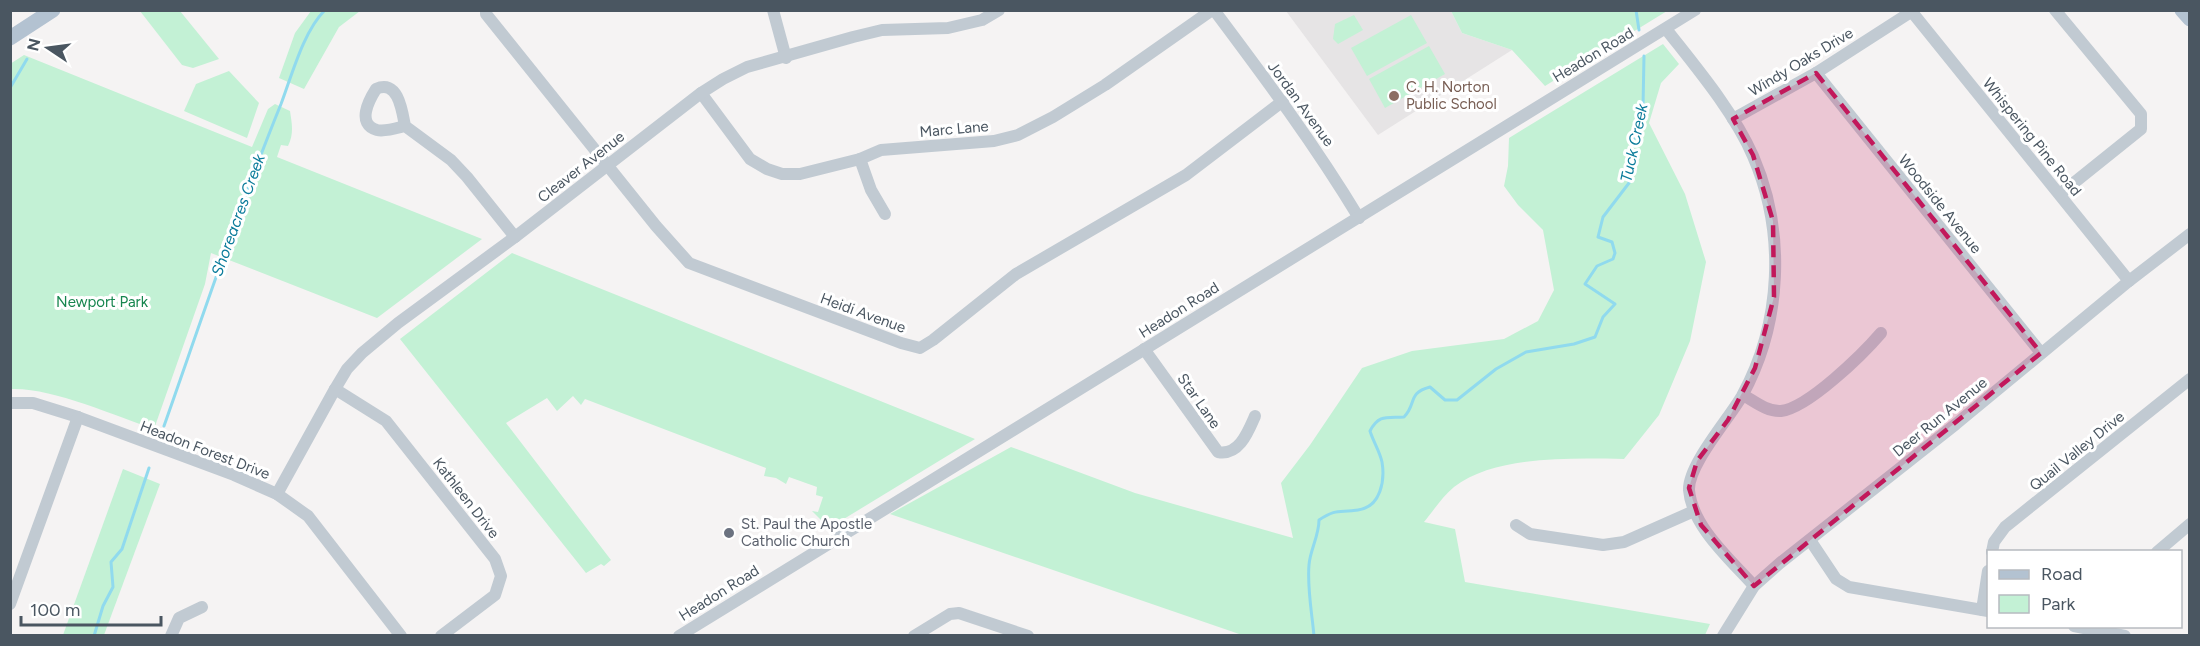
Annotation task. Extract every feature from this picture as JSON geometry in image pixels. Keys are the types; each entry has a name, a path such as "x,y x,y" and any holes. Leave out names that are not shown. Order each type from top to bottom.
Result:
{"main road":[{"path":"10,38 53,10"},
{"path":"2182,10 2190,20"}],"street":[{"name":"Heidi Avenue","path":"486,10 486,14 678,252 690,263 901,343 920,348 1016,274 1186,175 1283,101"},
{"path":"773,10 786,58"},
{"name":"Cleaver Avenue","path":"277,494 347,369 381,336 609,166 701,93 747,67 882,30 948,28 982,20 999,10"},
{"name":"Jordan Avenue","path":"1213,10 1283,101 1336,179 1359,218"},
{"name":"Marc Lane","path":"701,93 750,159 767,169 782,174 800,174 861,159 881,150 994,141 1018,135 1053,117 1105,85 1213,10"},
{"name":"Headon Road","path":"679,636 1695,10"},
{"path":"2055,10 2141,114 2141,129 2060,194"},
{"name":"Whispering Pine Road","path":"1913,11 2129,281"},
{"name":"Windy Oaks Drive","path":"1733,119 1816,72 1913,11"},
{"path":"1666,28 1733,119 1753,155 1773,221 1774,297 1767,334 1755,369 1743,394 1728,420 1697,461 1689,488 1694,511 1701,525 1754,586"},
{"name":"Woodside Avenue","path":"1816,72 2041,353"},
{"path":"405,126 451,160 515,237"},
{"path":"861,159 871,190 885,214"},
{"name":"Deer Run Avenue","path":"1723,636 1754,586 2190,234"},
{"path":"1743,394 1766,408 1780,411 1791,408 1832,381 1881,333"},
{"name":"Star Lane","path":"1144,350 1218,452 1227,453 1238,446 1255,416"},
{"name":"Quail Valley Drive","path":"1992,550 1994,542 2005,528 2190,380"},
{"name":"Kathleen Drive","path":"335,389 386,421 495,559 501,576 495,595 441,636"},
{"name":"Headon Forest Drive","path":"10,403 33,403 78,417 226,472 277,494 308,516 401,636"},
{"path":"10,604 78,417"},
{"path":"1516,525 1530,534 1603,545 1624,542 1694,511"},
{"path":"2159,550 2190,524"},
{"path":"1810,540 1836,579 1849,587 1985,611 1987,591"},
{"path":"10,566 23,571"},
{"path":"171,636 179,618 202,607"},
{"path":"914,636 950,614 959,613 1028,636"},
{"path":"2080,628 2124,635"}],"highlighted area":[{"path":"1816,73 2041,353 1754,586 1701,525 1689,488 1697,461 1728,420 1755,368 1774,297 1773,221 1753,155 1733,119"}],"shaded area":[{"name":"C. H. Norton Public School","path":"1286,11 1451,11 1462,33 1512,50 1378,135"}],"green space":[{"path":"140,11 180,11 219,59 193,68 182,65"},
{"path":"311,11 360,11 339,27 304,89 279,78 295,33"},
{"path":"1451,11 1667,11 1545,86 1512,50 1462,33"},
{"path":"1354,15 1363,30 1338,44 1333,39 1335,24"},
{"path":"1411,15 1427,43 1367,76 1351,48"},
{"path":"1663,44 1679,64 1661,83 1649,123 1685,194 1706,262 1690,341 1659,415 1624,459 1559,459 1491,469 1454,487 1424,522 1455,529 1465,582 1710,624 1705,635 1242,635 890,514 1011,447 1135,493 1293,538 1281,483 1310,445 1362,368 1412,351 1504,339 1538,321 1554,290 1543,230 1518,205 1504,186 1508,166 1509,138"},
{"path":"1429,46 1445,74 1385,108 1369,79"},
{"name":"Newport Park","path":"24,55 252,147 268,109 275,104 290,111 292,129 288,146 281,145 277,157 482,239 377,318 211,253 205,284 154,429 63,397 11,389 10,64"},
{"path":"229,71 259,103 247,138 184,111 196,84"},
{"path":"512,253 975,439 829,528 812,511 818,512 823,497 816,495 817,487 789,477 786,484 776,478 764,476 766,468 585,399 581,405 573,396 557,411 547,398 506,423 611,560 604,566 601,564 586,573 400,339"},
{"path":"123,469 160,484 104,635 63,635"}],"waterway":[{"name":"Shoreacres Creek","path":"164,426 235,224 299,54 310,30 325,10"},
{"name":"Tuck Creek","path":"1636,10 1639,30"},
{"name":"Tuck Creek","path":"1314,636 1309,574 1319,520 1334,512 1366,508 1372,504 1380,492 1383,469 1370,431 1373,426 1380,419 1404,417 1415,396 1423,389 1430,387 1445,400 1457,400 1496,369 1526,352 1574,344 1595,337 1603,317 1615,304 1585,284 1597,266 1613,259 1615,253 1612,242 1598,237 1603,217 1629,183 1629,155 1643,107 1644,56"},
{"name":"Shoreacres Creek","path":"10,88 27,59"},
{"name":"Shoreacres Creek","path":"94,636 103,606 113,587 111,562 122,549 149,468"}],"place":[{"name":"C. H. Norton Public School","path":"1394,96"},
{"name":"St. Paul the Apostle Catholic Church","path":"729,533"}]}
